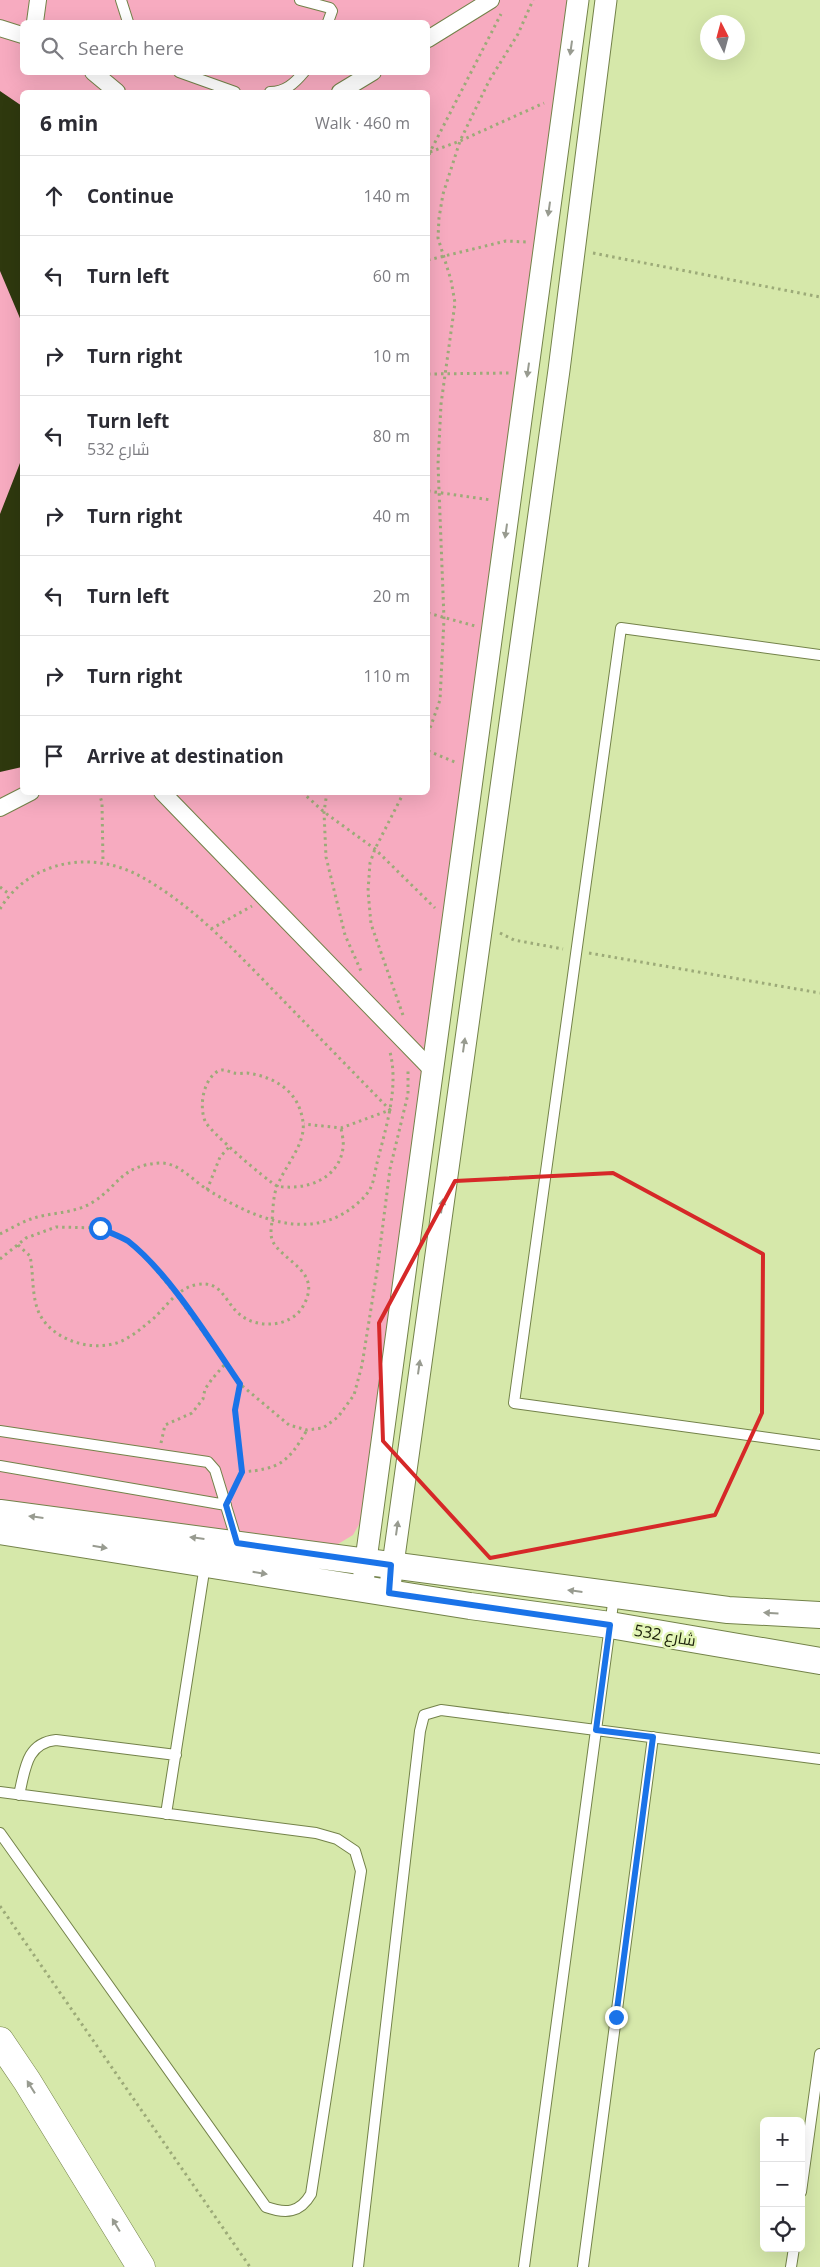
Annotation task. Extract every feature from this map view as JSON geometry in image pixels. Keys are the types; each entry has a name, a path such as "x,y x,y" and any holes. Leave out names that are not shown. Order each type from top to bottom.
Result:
{"highway":[{"path":"0,2041 47,2112 141,2267"}],"street":[{"path":"35,20 38,0"},
{"path":"389,1593 379,1564 433,1071 578,0"},
{"path":"362,1589 379,1564 481,923 559,370 572,249 606,0"},
{"path":"430,38 497,6"},
{"path":"0,28 20,34"},
{"path":"97,75 115,90"},
{"path":"343,90 368,75"},
{"path":"0,808 25,795"},
{"path":"165,795 433,1071"},
{"name":"شارع 532","path":"0,1513 237,1543 614,1596 728,1610 820,1615"},
{"name":"شارع 532","path":"0,1531 362,1589 610,1625 730,1647 772,1666 815,1663"}],"lane":[{"path":"121,0 127,20"},
{"path":"300,0 330,8 332,11 329,20"},
{"path":"186,75 228,90"},
{"path":"282,90 294,84 302,75"},
{"path":"820,655 621,628 514,1403 820,1445"},
{"path":"0,1431 208,1462 215,1470 237,1543"},
{"path":"0,1466 226,1505"},
{"path":"166,1814 205,1564"},
{"path":"524,2267 614,1596"},
{"path":"358,2267 420,1731 424,1715 441,1710 820,1759"},
{"path":"583,2267 653,1737"},
{"path":"19,1795 30,1755 39,1744 46,1741 56,1740 176,1755"},
{"path":"0,1792 316,1833 337,1839 356,1851 361,1871 311,2194 305,2206 295,2210 279,2211 266,2206 0,1833"},
{"path":"805,2169 816,2107 820,2054"},
{"path":"791,2267 793,2252"}],"path":[{"path":"430,728 440,700 444,618 439,456 445,374 454,303 445,255 438,238 439,218 443,194 460,141 489,80 518,34 533,0"},
{"path":"430,151 497,6"},
{"path":"430,153 565,94"},
{"path":"430,259 506,241 545,243"},
{"path":"572,249 820,297"},
{"path":"430,374 527,373"},
{"path":"430,491 510,502"},
{"path":"430,614 492,631"},
{"path":"430,752 474,770"},
{"path":"100,795 102,803 103,862"},
{"path":"305,795 324,812 374,849 440,914 454,917"},
{"path":"326,795 324,812 326,857 345,935 363,976"},
{"path":"0,1259 26,1238 56,1227 100,1228 126,1240 147,1259 176,1294 240,1384 289,1425 307,1430 323,1428 338,1417 354,1395 362,1365 377,1272 390,1170 408,1094 409,1047 403,1011 370,924 368,891 370,863 374,849 402,795"},
{"path":"0,909 9,894 29,879 49,868 76,861 103,862 135,874 164,892 212,930 390,1110"},
{"path":"0,887 9,894"},
{"path":"212,930 265,898"},
{"path":"481,923 514,940 820,994"},
{"path":"0,1234 31,1218 55,1214 92,1203 122,1175 142,1166 162,1163 179,1168 207,1190 252,1214 272,1221 311,1224 334,1219 356,1205 370,1188 390,1110 394,1066 382,1019"},
{"path":"18,1245 30,1256 40,1315 58,1335 76,1343 100,1347 128,1338 155,1317 176,1294 196,1285 214,1286 228,1297 238,1313 257,1324 275,1324 290,1320 302,1308 308,1293 305,1274 294,1262 280,1252 272,1241 272,1221 277,1186 300,1142 304,1124 294,1096 280,1083 266,1077 219,1070 206,1086 203,1109 205,1121 213,1134 230,1146 254,1170 277,1186 289,1188 305,1187 320,1181 331,1172 340,1159 343,1147 341,1128"},
{"path":"304,1124 341,1128 390,1110"},
{"path":"207,1190 220,1157 230,1146"},
{"path":"160,1454 165,1424 192,1413 202,1399 208,1384 226,1363"},
{"path":"226,1505 242,1472 235,1410 240,1384"},
{"path":"242,1472 268,1470 293,1454 307,1430"},
{"path":"0,1906 250,2267"}],"highlighted area":[{"path":"613,1173 763,1254 762,1413 715,1515 490,1558 383,1441 379,1323 455,1181"}],"shaded area":[{"path":"0,0 573,0 361,1521 353,1535 333,1547 0,1502"}],"building":[{"path":"0,91 20,105 20,318 0,271"},
{"path":"20,463 20,767 0,772 0,514"}],"route":[{"path":"100,1228 126,1240 147,1259 188,1310 240,1384 235,1410 242,1472 226,1505 237,1543 391,1565 389,1593 610,1625 596,1730 653,1737 616,2017"}]}
